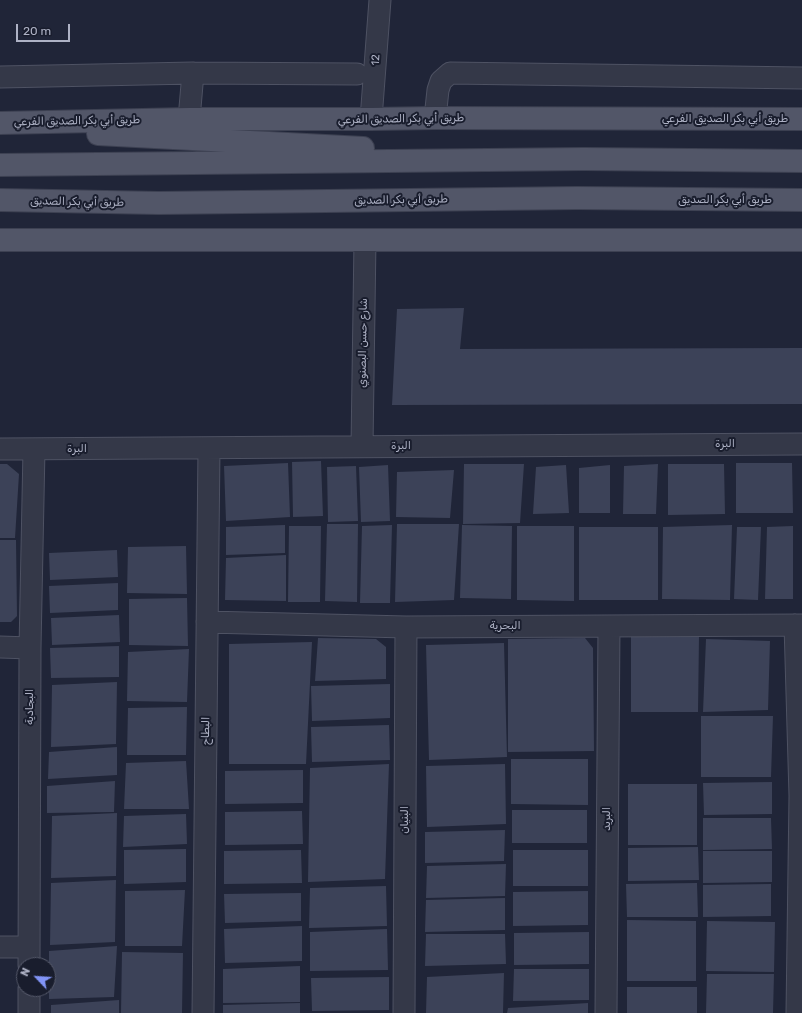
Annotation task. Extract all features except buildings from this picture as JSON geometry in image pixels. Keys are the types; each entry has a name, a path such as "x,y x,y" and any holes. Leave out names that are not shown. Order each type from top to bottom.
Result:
{"main road":[{"name":"طريق أبي بكر الصديق الفرعي","path":"0,123 189,119 802,119"},
{"path":"0,129 584,159"},
{"path":"0,164 584,159 802,160"},
{"name":"طريق أبي بكر الصديق","path":"0,200 159,203 576,198 802,200"},
{"path":"0,212 398,200"},
{"path":"0,240 802,240"}],"street":[{"name":"12","path":"371,119 380,0"},
{"path":"0,77 192,73 357,74"},
{"path":"189,119 192,73"},
{"path":"435,118 438,90 441,80 450,73 802,78"},
{"name":"شارع حسن البصنوي","path":"362,446 365,240"},
{"name":"البرة","path":"0,449 802,444"},
{"name":"البطاح","path":"203,1013 209,448"},
{"name":"البجادية","path":"29,956 30,648 34,449"},
{"name":"البحرية","path":"207,622 406,627 798,625"},
{"path":"797,1013 800,966 801,796 798,625"},
{"name":"البريد","path":"606,1013 608,626"},
{"name":"البنيان","path":"404,1013 406,627"},
{"path":"0,647 30,648"},
{"path":"0,947 29,956"},
{"path":"29,997 29,1013"}]}
